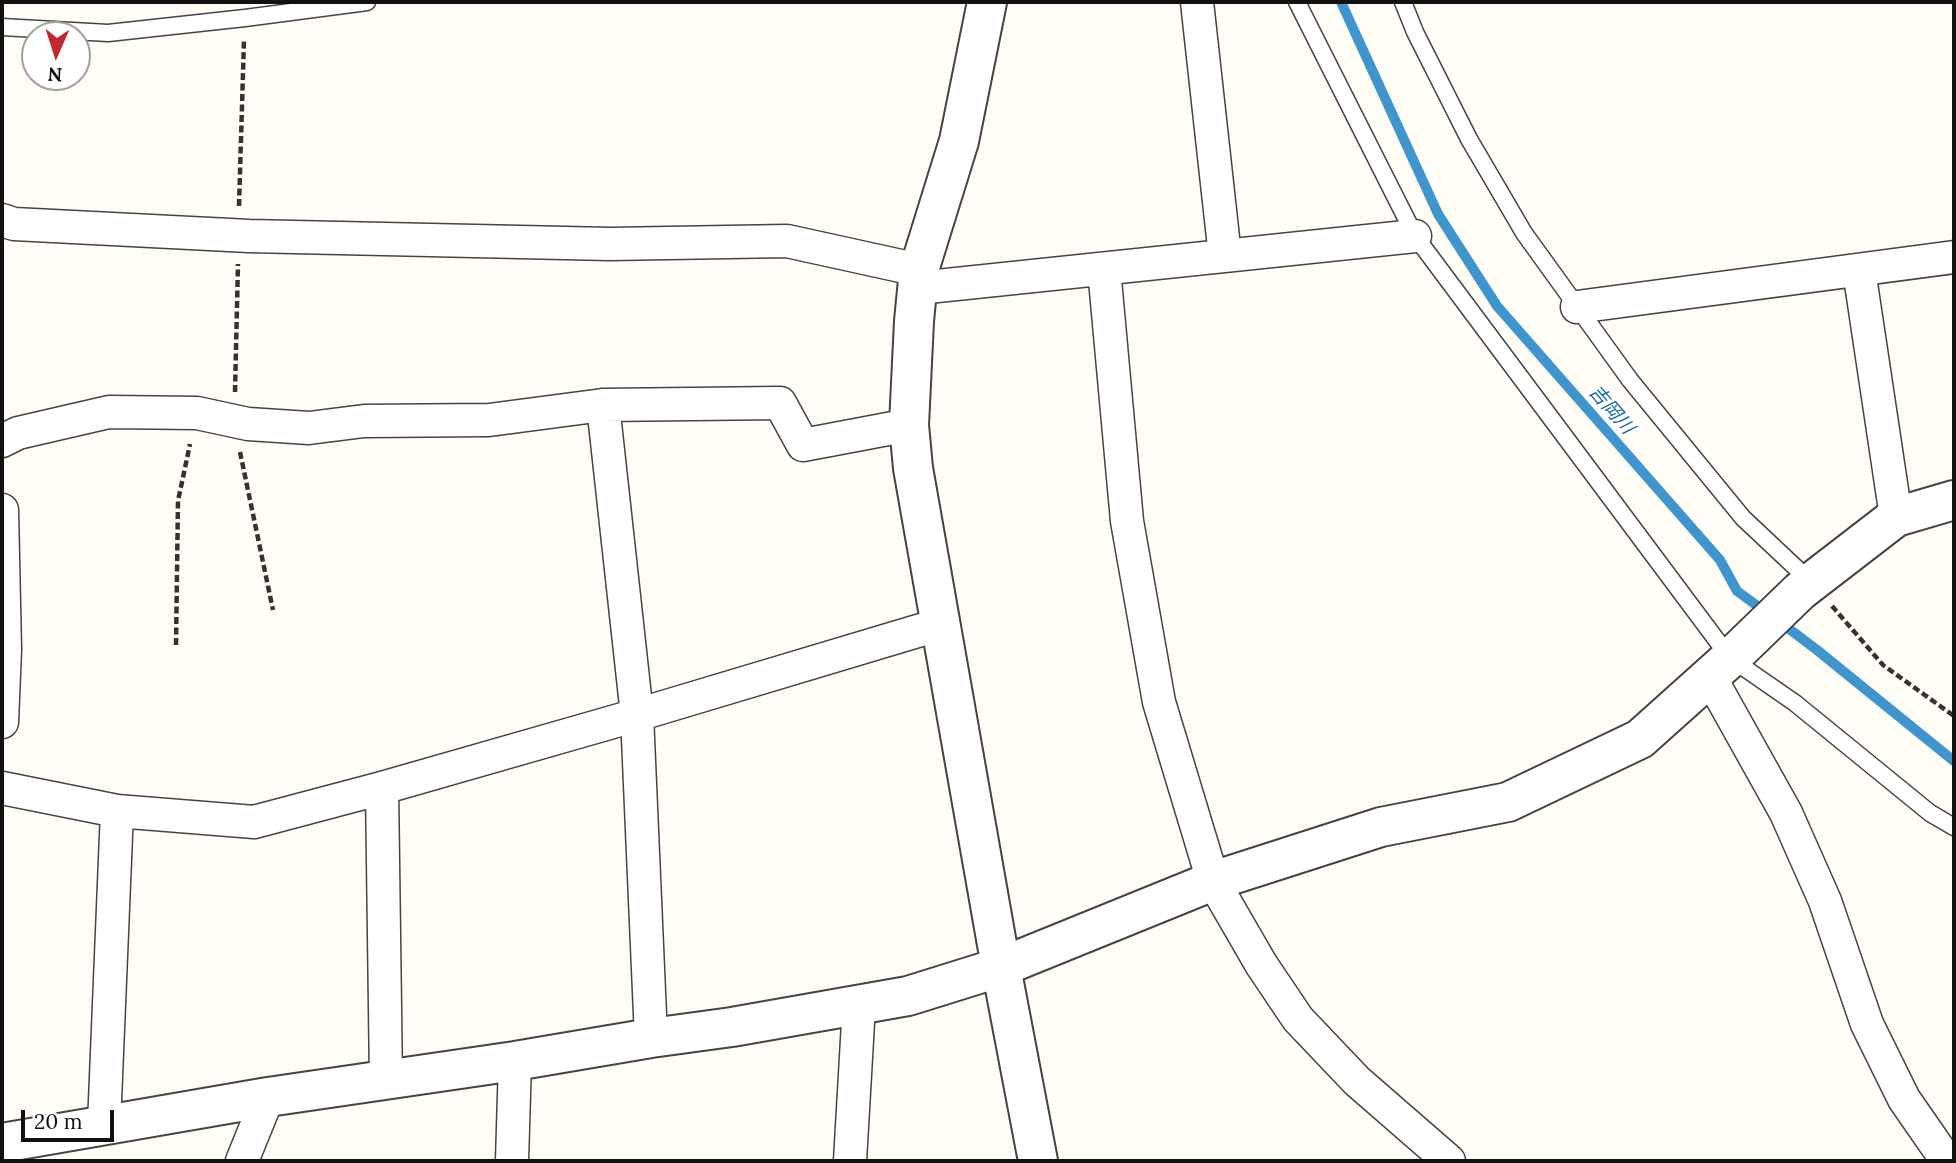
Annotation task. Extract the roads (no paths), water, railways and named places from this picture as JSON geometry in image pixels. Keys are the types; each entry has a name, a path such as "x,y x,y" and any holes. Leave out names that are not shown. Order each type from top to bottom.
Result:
{"street":[{"path":"987,2 959,141 918,279 909,425 914,468 1001,967 1038,1161"},
{"path":"1197,2 1225,256"},
{"path":"2,220 15,224 238,235 610,244 787,241 918,279 1104,269 1415,236"},
{"path":"1577,307 1954,257"},
{"path":"1104,269 1127,521 1157,690 1213,881 1261,964 1298,1019 1357,1081 1449,1161"},
{"path":"1859,270 1896,517"},
{"path":"2,441 18,433 109,412 197,412 248,425 309,428 364,421 489,420 603,405 780,403 803,445 909,425"},
{"path":"603,405 637,715 651,1038"},
{"path":"22,1148 104,1125 268,1097 732,1027 908,996 1001,967 1213,881 1381,827 1508,802 1640,739 1806,586 1896,517 1954,500"},
{"path":"2,510 5,650 2,722"},
{"path":"2,788 117,811 254,822 637,715 941,624"},
{"path":"1726,662 1786,813 1825,901 1867,1024 1904,1098 1947,1161"},
{"path":"382,788 386,1081"},
{"path":"104,1125 117,811"},
{"path":"850,1161 859,1004"},
{"path":"512,1161 515,1061"},
{"path":"242,1161 268,1097"}],"lane":[{"path":"2,27 108,33 367,2"},
{"path":"1297,2 1415,236 1726,662 1795,703 1930,813 1954,827"},
{"path":"1403,2 1415,32 1469,139 1524,233 1630,380 1743,518 1806,586"}],"waterway":[{"name":"吉岡川","path":"1341,2 1438,214 1497,306 1720,560 1737,591 1767,613"},
{"name":"吉岡川","path":"1780,622 1954,761"}]}
